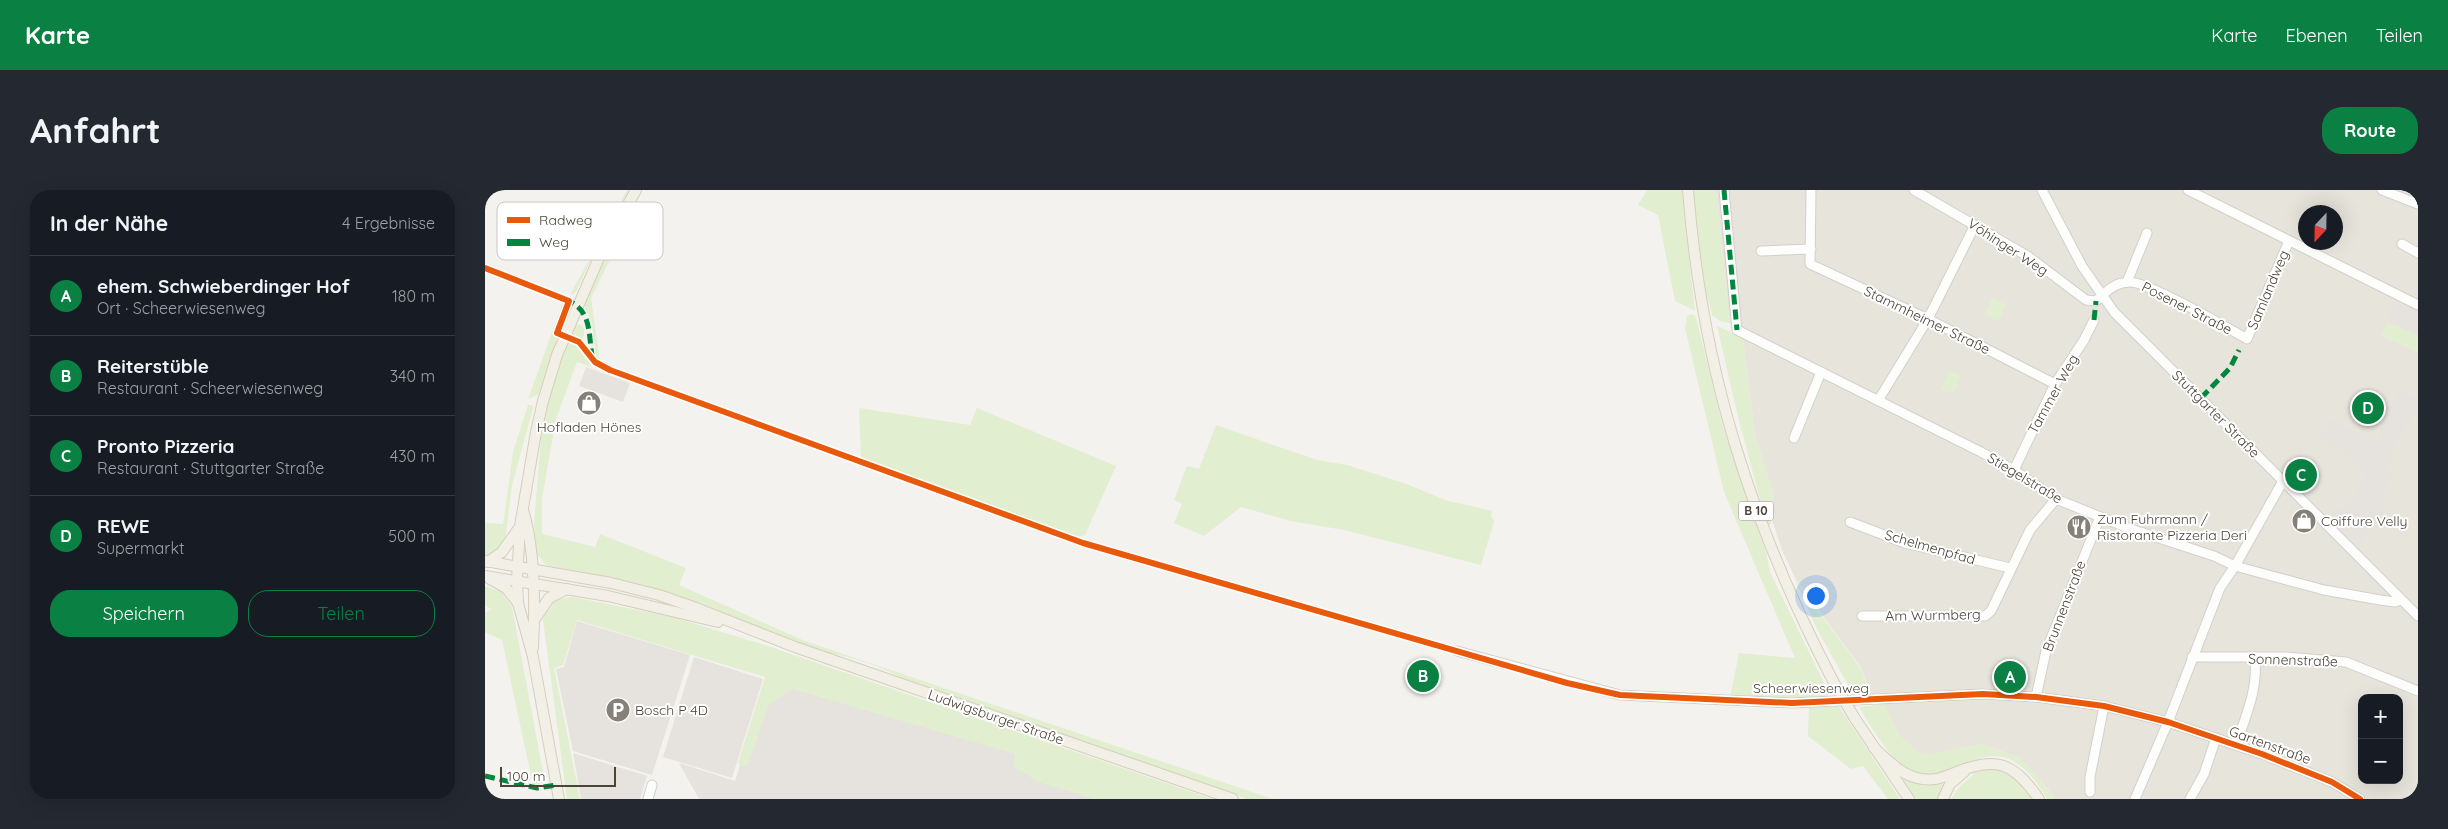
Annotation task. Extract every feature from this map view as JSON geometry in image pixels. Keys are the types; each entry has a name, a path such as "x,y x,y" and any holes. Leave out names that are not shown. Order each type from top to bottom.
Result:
{"main road":[{"path":"629,202 636,190"},
{"name":"B 10","path":"1688,190 1706,332 1740,463 1761,524 1783,580 1833,681 1854,717 1909,799"},
{"path":"559,799 533,657 518,603 517,566 520,526 543,401 557,355 598,260"},
{"path":"524,512 529,534 532,582 534,619 533,657"},
{"path":"486,561 502,552 520,526"},
{"path":"486,561 611,583 659,595 759,634"},
{"path":"485,576 567,588 669,609 759,634"},
{"path":"485,576 506,588 518,603"},
{"path":"534,619 549,598 567,588"},
{"name":"Ludwigsburger Straße","path":"759,634 1233,799"},
{"path":"1874,748 1901,771 1916,778 1934,780 1971,766 1991,762 2007,767 2023,780 2039,799"},
{"path":"1943,799 1950,784 1971,766"}],"street":[{"name":"Stiegelstraße","path":"1724,190 1737,330 1879,400 2014,470 2056,499 2100,517 2214,556 2235,566"},
{"name":"Stammheimer Straße","path":"1811,190 1811,264 1928,319 2055,384"},
{"name":"Vöhinger Weg","path":"1913,190 2029,257 2077,295 2096,301 2101,296"},
{"name":"Stuttgarter Straße","path":"2042,190 2063,233 2101,296 2145,344 2418,616"},
{"path":"2188,190 2418,305"},
{"path":"2382,190 2418,204"},
{"path":"1879,400 1928,319 1975,225"},
{"path":"2127,282 2127,277 2147,233"},
{"name":"Samlandweg","path":"2247,339 2289,241"},
{"path":"2402,244 2418,253"},
{"path":"1761,251 1811,249"},
{"name":"Posener Straße","path":"2101,296 2110,288 2127,282 2134,282 2201,312 2247,339"},
{"name":"Tammer Weg","path":"2014,470 2055,384 2094,320"},
{"path":"1795,438 1821,372"},
{"path":"2135,799 2168,722 2219,588 2235,566 2283,481"},
{"name":"Am Wurmberg","path":"1863,616 1985,616 1991,611 2010,568 2030,530 2056,499"},
{"name":"Brunnenstraße","path":"2036,698 2046,651 2100,517"},
{"name":"Schelmenpfad","path":"1850,522 1905,543 2010,568"},
{"path":"2235,566 2324,590 2395,602 2401,600"},
{"name":"Scheerwiesenweg","path":"1457,651 1620,695 1792,704 1983,694 2104,706 2168,722"},
{"name":"Sonnenstraße","path":"2193,657 2285,657 2345,662 2418,691"},
{"path":"2236,745 2253,696 2257,678 2255,658"},
{"path":"2090,792 2089,777 2104,706"},
{"name":"Gartenstraße","path":"2168,722 2217,738 2332,782 2360,799"},
{"path":"2191,799 2204,774 2217,738"},
{"path":"647,799 652,784"}],"shaded area":[{"path":"1716,190 2418,190 2418,799 2053,799 2052,794 2021,758 1981,744 1923,756 1899,735 1884,704 1873,698 1860,666 1796,580 1782,550 1769,511 1774,496 1755,436 1743,340 1730,323"},
{"path":"2395,302 2418,311 2418,333 2388,320"},
{"path":"586,367 630,383 623,402 579,386"},
{"path":"2400,390 2412,398 2418,396 2418,407 2387,458 2392,462 2387,471 2393,475 2380,497 2386,500 2360,545 2330,518 2355,495 2367,471 2354,465 2357,461 2341,447 2336,451 2318,435 2333,420 2376,444 2383,431 2379,428"},
{"name":"Bosch P 4D","path":"577,621 690,655 652,775 573,751 556,669 564,667"},
{"path":"694,657 763,679 732,778 663,757"},
{"path":"773,659 1176,799 699,799 679,763 735,781"},
{"path":"793,692 1005,756 1003,762 791,698"},
{"path":"793,711 809,716 799,748 775,741 784,715"},
{"path":"832,722 856,730 846,762 822,755"},
{"path":"881,738 905,745 894,778 871,770"},
{"path":"573,753 647,776 640,799 581,799"},
{"path":"933,754 956,762 946,794 922,787"},
{"path":"984,770 1008,778 1001,799 975,799"}],"green space":[{"path":"627,190 630,190 623,202 620,202"},
{"path":"1647,190 1682,190 1695,311 1675,301 1658,215 1638,205"},
{"path":"1693,190 1716,190 1730,323 1720,321 1712,315 1708,297 1706,297 1699,254"},
{"path":"589,260 591,260 576,292 570,295"},
{"path":"605,260 610,260 591,298 600,362 596,356 592,324 584,304"},
{"path":"1992,298 2006,304 1999,321 1985,315"},
{"path":"563,302 567,309 538,395 528,399"},
{"path":"1691,314 1695,316 1697,321 1722,424 1766,552 1770,572 1826,687 1827,699 1730,698 1739,653 1795,658 1724,492 1685,328 1687,316"},
{"path":"2388,322 2418,335 2418,353 2381,336"},
{"path":"578,324 583,326 584,329 581,344 582,353 592,367 577,362 556,419 542,498 542,534 595,547 600,534 686,568 679,585 805,641 1273,799 1247,799 909,682 867,663 823,652 660,590 546,565 537,554 534,524 541,437 553,381 574,327"},
{"path":"1717,326 1737,335 1743,340 1755,436 1774,496 1769,511 1771,524 1767,524 1765,517 1739,421"},
{"path":"1949,370 1961,376 1953,394 1941,389"},
{"path":"528,405 532,405 533,408 512,485 505,543 492,554 485,555 485,523 503,524 513,452"},
{"path":"859,408 970,425 977,408 1116,466 1085,535 1077,537 861,458"},
{"path":"1216,425 1317,460 1347,465 1404,483 1445,500 1492,511 1491,516 1494,521 1481,565 1344,530 1291,521 1241,507 1204,536 1174,523 1182,504 1174,500 1187,466 1199,469"},
{"path":"1795,580 1859,666 1873,698 1856,699 1817,629"},
{"path":"485,586 501,592 512,607 544,777 540,784 533,785 502,640 485,632 485,613 491,609 485,605"},
{"path":"573,597 673,617 765,645 1212,799 1094,799 1038,782 1013,766 1015,754 792,689 769,705 748,765 741,766 738,763 765,677 577,620 563,665 554,668 580,799 567,799 543,620 544,614 553,602 562,598"},
{"path":"1884,704 1899,735 1923,755 1981,744 2021,758 2052,794 2053,799 2047,799 2028,773 2010,760 1993,756 1977,759 1945,772 1929,775 1912,771 1889,751 1859,707"},
{"path":"1838,705 1900,799 1888,799 1863,766 1851,769 1808,736 1809,706"},
{"path":"1996,768 2017,779 2033,799 1951,799 1960,786 1972,776 1973,771"},
{"path":"1902,777 1922,785 1945,784 1938,799 1916,799"}],"marked path":[{"path":"1724,190 1737,330"},
{"path":"565,299 580,309 584,315 589,330 592,355"},
{"path":"2094,320 2096,301"},
{"path":"2201,398 2230,368 2239,350"},
{"path":"485,776 537,788 556,785"}],"cycle path":[{"path":"485,268 569,301 557,333 579,342 595,362 610,370 1083,543 1567,683 1620,695 1792,703 1983,694 2036,697 2104,706 2168,722 2262,754 2332,782 2360,799"}],"place":[{"name":"Hofladen Hönes","path":"589,403"},
{"name":"REWE","path":"2368,408"},
{"name":"Pronto Pizzeria","path":"2301,475"},
{"name":"Coiffure Velly","path":"2304,521"},
{"name":"Zum Fuhrmann / Ristorante Pizzeria Deri","path":"2079,527"},
{"name":"Reiterstüble","path":"1423,676"},
{"name":"ehem. Schwieberdinger Hof","path":"2010,677"},
{"name":"Bosch P 4D","path":"618,710"}]}
